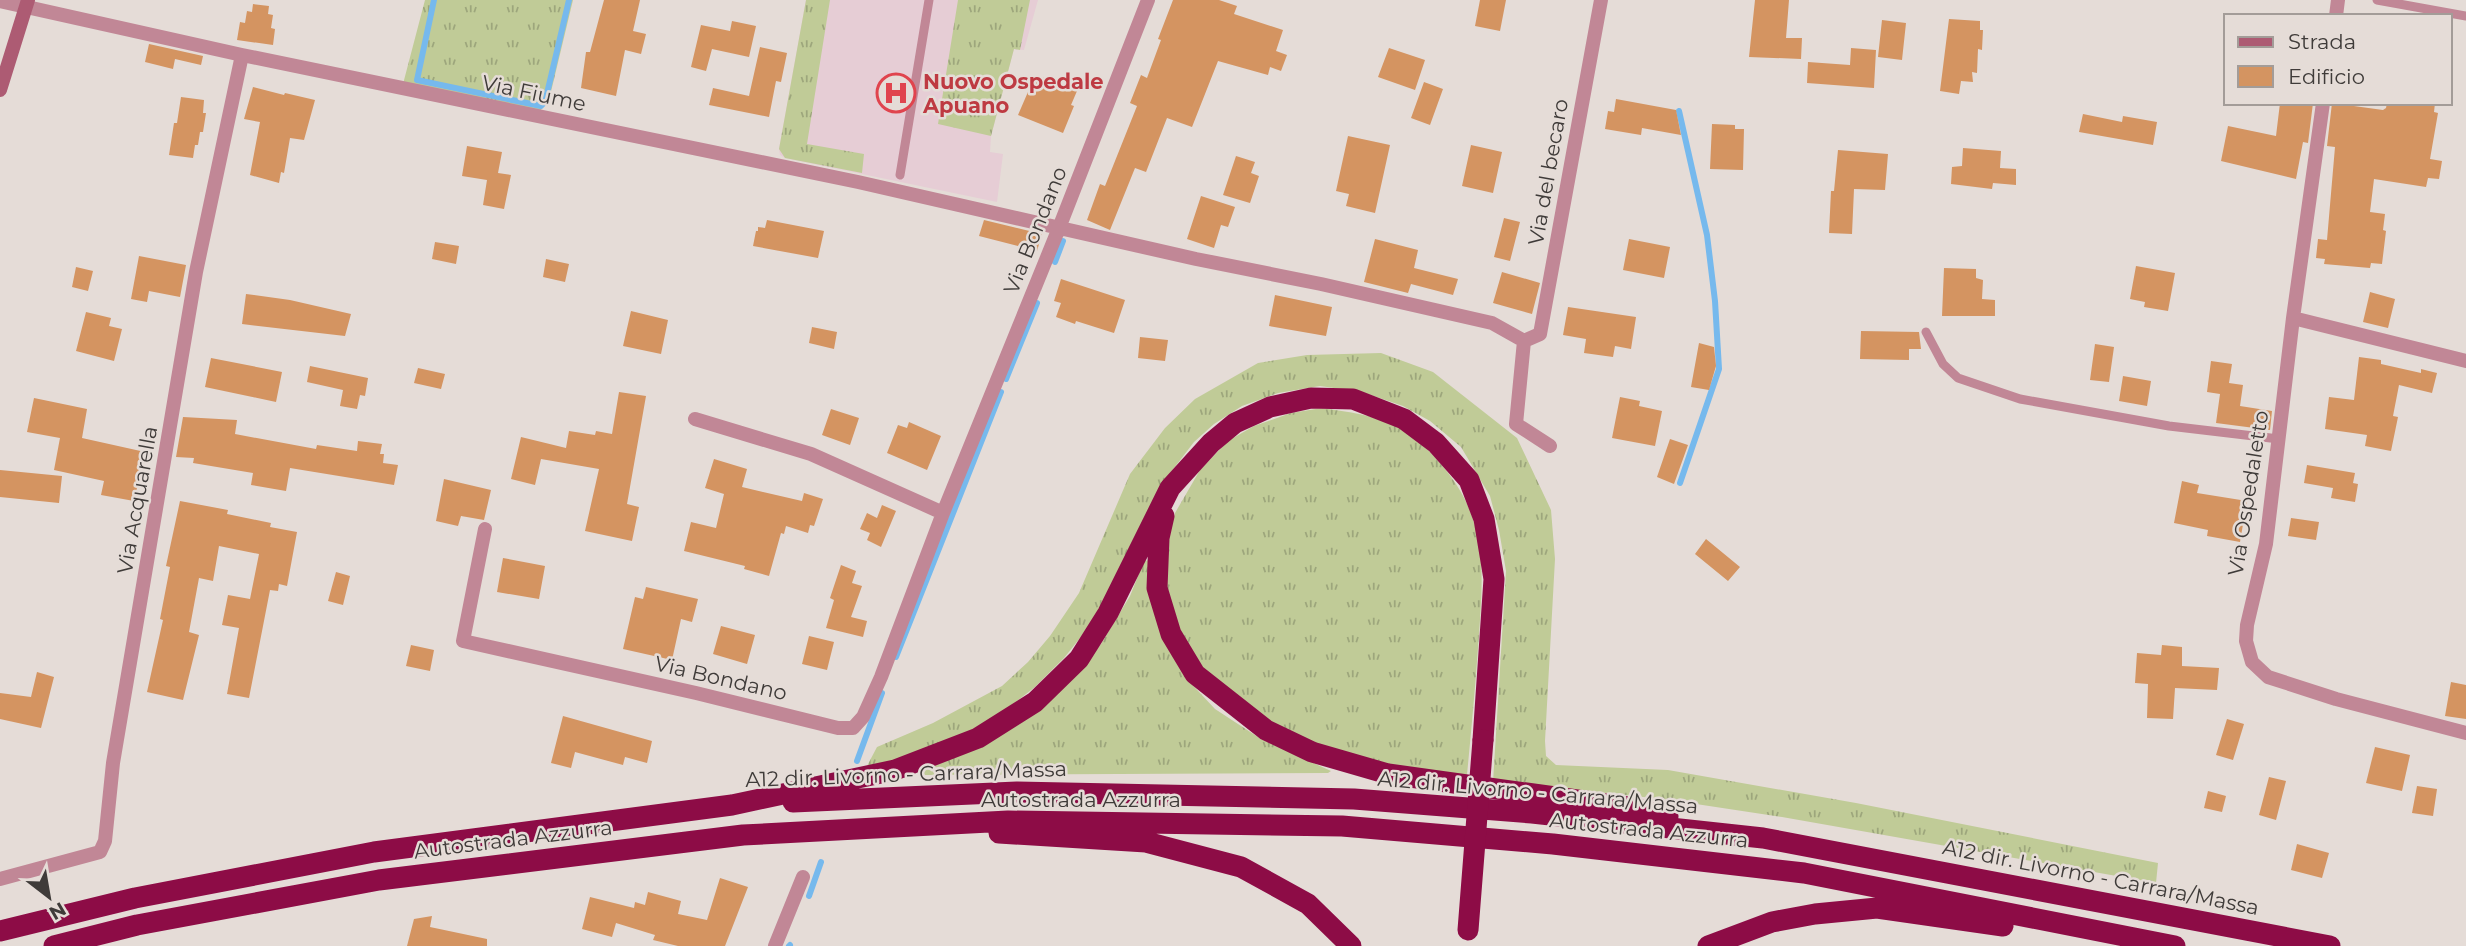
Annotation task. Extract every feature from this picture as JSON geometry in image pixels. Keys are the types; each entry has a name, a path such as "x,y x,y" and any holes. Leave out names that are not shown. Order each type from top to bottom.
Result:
{"highway":[{"path":"732,804 895,770 978,738 1035,702 1079,659 1108,613 1170,488 1211,443 1235,423 1270,407 1311,398 1353,399 1404,419 1436,443 1469,480 1484,519 1494,579 1467,938"},
{"path":"1170,488 1159,538 1157,588 1171,634 1195,674 1266,730 1312,752 1388,774 1628,807 1763,838"},
{"name":"A12 dir. Livorno - Carrara/Massa","path":"732,804 1017,792 1353,799 1532,813 1763,838 2330,946"},
{"name":"Autostrada Azzurra","path":"0,931 135,898 374,852 732,804"},
{"name":"Autostrada Azzurra","path":"54,946 137,925 379,880 743,835 1008,821 1342,826 1553,844 1804,873 2109,933"},
{"path":"931,825 1021,836 1146,842 1241,867 1308,904 1351,946"},
{"path":"1708,946 1772,922 1815,914 1877,908 2016,927 2109,933 2175,946"}],"main road":[{"path":"0,90 27,3"}],"street":[{"name":"Via Bondano","path":"485,529 463,641 838,728 853,727 863,718 881,677 943,513 1148,0"},
{"name":"Via del becaro","path":"1524,341 1540,334 1601,0"},
{"name":"Via Fiume","path":"0,1 27,3 242,55 858,182 1492,323 1524,341"},
{"name":"Via Acquarella","path":"0,879 100,852 105,841 113,763 196,272 242,55"},
{"name":"Via Ospedaletto","path":"2323,105 2293,318 2266,544 2247,625 2246,641 2252,662 2268,677 2336,699 2466,733"},
{"path":"2293,318 2466,361"},
{"path":"1524,341 1516,424 1550,446"},
{"path":"695,419 811,454 943,513"},
{"path":"775,946 803,877"}],"lane":[{"path":"900,175 929,0"},
{"path":"2377,0 2466,16"},
{"path":"1926,332 1943,364 1958,378 2020,399 2169,426 2279,439"}],"shaded area":[{"name":"Nuovo Ospedale Apuano","path":"806,0 1038,0 1024,50 1014,49 991,136 990,152 1003,154 997,202 780,155"}],"green space":[{"path":"425,0 573,0 549,100 540,111 403,84"},
{"path":"806,0 830,0 807,144 864,154 862,173 785,158 779,149"},
{"path":"958,0 1030,0 1020,50 1014,49 991,136 938,124"},
{"path":"1381,353 1433,372 1517,438 1551,510 1555,559 1545,741 1546,756 1556,765 1668,770 1856,803 2158,863 2156,883 1782,817 1663,799 1493,782 1506,571 1490,496 1461,447 1430,421 1403,406 1362,392 1320,386 1278,393 1242,406 1214,424 1194,442 1171,472 1115,582 1088,628 1064,658 1035,687 1003,712 956,739 914,756 866,768 877,747 933,723 1002,686 1028,662 1050,636 1079,593 1130,474 1165,428 1195,399 1258,363 1307,355"},
{"path":"1322,408 1371,417 1405,430 1439,462 1468,505 1476,527 1482,573 1467,775 1376,764 1319,746 1262,720 1198,664 1177,624 1165,586 1166,546 1175,513 1200,470 1228,441 1254,426 1291,413"},
{"path":"1150,560 1186,678 1215,709 1261,739 1331,771 925,775 921,771 945,761 1071,679 1101,644 1130,596 1144,561"}],"building":[{"path":"604,0 640,0 633,31 646,34 641,54 625,50 616,96 581,88 586,52 590,52"},
{"path":"1173,0 1219,0 1237,6 1234,14 1283,30 1276,51 1287,55 1281,71 1270,67 1268,75 1218,61 1192,127 1167,118 1146,172 1135,168 1110,230 1087,220 1100,184 1105,186 1137,106 1130,103 1141,75 1147,78"},
{"path":"1480,0 1506,0 1500,31 1475,26"},
{"path":"1755,0 1789,0 1786,38 1802,38 1801,59 1749,57"},
{"path":"253,4 269,6 268,14 273,15 271,28 275,29 273,45 237,40 240,22 245,23 247,11 252,12"},
{"path":"1949,19 1980,21 1980,30 1983,30 1982,50 1978,49 1977,73 1972,72 1973,82 1961,81 1959,94 1940,91"},
{"path":"1882,20 1906,23 1902,60 1878,57"},
{"path":"732,21 756,26 749,57 712,49 706,71 691,67 701,25 730,31"},
{"path":"149,44 203,56 201,65 175,59 173,69 145,62"},
{"path":"760,47 787,53 781,82 776,81 769,117 709,105 713,88 749,96"},
{"path":"1389,48 1425,60 1415,90 1378,77"},
{"path":"1851,48 1876,50 1874,88 1807,83 1808,62 1850,65"},
{"path":"1042,77 1077,91 1063,133 1018,115 1034,78 1041,80"},
{"path":"1424,82 1443,89 1430,125 1411,118"},
{"path":"253,87 315,100 304,140 290,138 284,173 281,172 279,183 250,175 260,122 244,119"},
{"path":"181,97 204,100 203,113 206,113 203,132 200,132 198,145 195,145 193,158 169,155"},
{"path":"1616,99 1676,110 1681,135 1642,128 1641,135 1605,129 1608,111 1614,112"},
{"path":"2280,105 2313,105 2308,143 2303,142 2296,179 2221,161 2228,126 2276,136"},
{"path":"2332,105 2383,110 2387,105 2435,105 2434,112 2438,113 2430,159 2442,161 2439,179 2428,178 2426,187 2374,179 2370,212 2385,214 2382,264 2371,263 2370,268 2324,264 2325,259 2316,258 2318,239 2327,240 2335,147 2327,146"},
{"path":"2083,114 2122,122 2123,116 2157,122 2153,145 2079,132"},
{"path":"1712,124 1735,125 1735,129 1744,129 1743,170 1710,169"},
{"path":"1348,136 1390,145 1375,213 1346,206 1349,194 1336,191"},
{"path":"1471,145 1502,152 1493,193 1462,186"},
{"path":"467,146 502,152 498,173 511,175 504,209 483,205 487,180 462,176"},
{"path":"1963,148 2001,151 2000,168 2016,169 2016,185 1993,183 1992,189 1951,184 1952,167 1962,166"},
{"path":"1838,150 1888,154 1885,190 1854,189 1852,234 1829,233 1831,191 1834,191"},
{"path":"1236,156 1255,162 1251,173 1259,176 1250,203 1223,195"},
{"path":"1201,196 1235,207 1228,227 1221,225 1214,248 1187,239"},
{"path":"1504,218 1520,222 1510,261 1494,257"},
{"path":"767,220 824,231 818,258 753,246 758,227 765,228"},
{"path":"984,220 1042,234 1037,251 979,236"},
{"path":"1375,239 1418,250 1414,268 1458,279 1453,295 1411,284 1408,293 1364,282"},
{"path":"1629,239 1670,247 1664,278 1623,270"},
{"path":"435,242 459,246 456,264 432,259"},
{"path":"139,256 186,265 180,297 149,291 147,302 131,299"},
{"path":"546,259 569,264 565,282 543,277"},
{"path":"2136,266 2175,273 2168,311 2144,307 2145,302 2130,299"},
{"path":"76,267 93,271 88,291 72,287"},
{"path":"1944,268 1976,269 1976,278 1983,280 1982,299 1995,300 1995,316 1942,316"},
{"path":"1502,272 1540,283 1532,314 1493,303"},
{"path":"1061,279 1125,300 1114,333 1056,317 1061,303 1054,301"},
{"path":"2370,292 2395,299 2388,328 2363,322"},
{"path":"246,294 290,300 351,314 345,336 242,324"},
{"path":"1275,295 1332,307 1326,336 1269,326"},
{"path":"1568,307 1636,317 1631,349 1615,346 1613,357 1584,353 1586,339 1563,335"},
{"path":"631,311 668,320 661,354 623,346"},
{"path":"86,312 111,318 109,326 122,329 114,361 76,351"},
{"path":"812,327 837,332 834,349 809,343"},
{"path":"1861,331 1919,332 1921,349 1909,349 1909,360 1860,359"},
{"path":"1140,337 1168,340 1165,361 1138,358"},
{"path":"1699,343 1714,347 1716,366 1709,390 1691,387"},
{"path":"2095,344 2114,347 2109,382 2090,380"},
{"path":"2359,357 2381,360 2381,364 2421,373 2421,369 2437,373 2432,393 2399,385 2393,416 2398,417 2391,451 2365,446 2367,435 2325,429 2329,397 2354,400"},
{"path":"211,358 282,372 276,402 205,387"},
{"path":"2211,361 2232,364 2229,383 2243,385 2240,406 2272,411 2270,430 2216,423 2220,394 2207,392"},
{"path":"310,366 368,378 365,396 360,395 357,409 340,406 343,390 307,382"},
{"path":"418,368 445,374 441,389 414,383"},
{"path":"2123,376 2151,381 2147,406 2119,401"},
{"path":"619,392 646,396 627,504 639,507 632,541 585,531 599,469 541,459 535,485 511,479 521,437 566,448 569,431 595,435 596,431 612,434"},
{"path":"1620,397 1640,401 1639,406 1662,411 1655,446 1612,438"},
{"path":"34,398 87,409 82,438 145,452 134,501 101,495 104,481 54,470 60,438 27,432"},
{"path":"831,409 859,418 850,445 822,435"},
{"path":"183,417 237,420 235,434 316,449 317,445 357,451 358,441 382,444 380,454 384,454 383,463 398,465 394,485 290,468 286,491 251,485 253,473 193,463 194,458 176,457"},
{"path":"909,422 941,436 927,470 887,453 898,425 907,428"},
{"path":"1670,439 1688,445 1674,484 1657,477"},
{"path":"714,459 747,469 742,487 802,501 804,493 823,499 814,526 810,525 808,533 786,526 784,534 781,533 769,576 744,569 745,566 684,551 691,522 716,528 724,494 705,488"},
{"path":"2307,465 2355,473 2353,483 2358,484 2355,502 2331,498 2333,488 2304,483"},
{"path":"0,470 62,476 59,503 0,497"},
{"path":"444,479 491,490 484,520 461,516 458,526 436,521"},
{"path":"2182,481 2199,485 2197,493 2247,501 2240,542 2207,536 2208,530 2174,523"},
{"path":"180,501 228,510 227,514 271,523 270,527 297,532 287,586 279,584 278,591 270,590 249,698 227,694 239,628 222,625 228,595 250,599 259,554 219,546 213,581 199,578 189,632 199,635 183,700 147,692 163,620 160,619 170,567 166,566"},
{"path":"882,505 896,511 881,547 867,540 870,533 860,529 867,513 877,518"},
{"path":"2291,518 2319,522 2316,540 2288,536"},
{"path":"1706,539 1740,567 1728,581 1695,554"},
{"path":"503,558 545,566 539,599 497,592"},
{"path":"841,565 856,571 852,583 862,586 851,617 867,621 863,637 826,628 834,600 830,598"},
{"path":"336,572 350,576 343,605 328,601"},
{"path":"646,587 698,599 692,622 681,619 672,660 623,649 635,597 643,599"},
{"path":"721,626 755,635 747,664 713,654"},
{"path":"809,636 834,642 827,670 802,664"},
{"path":"411,645 434,650 430,671 406,666"},
{"path":"2162,645 2182,647 2182,666 2219,668 2217,690 2175,688 2173,719 2147,718 2148,684 2135,683 2137,653 2161,655"},
{"path":"37,672 54,677 41,728 0,719 0,693 31,697"},
{"path":"2451,682 2466,685 2466,719 2445,716"},
{"path":"563,716 652,741 647,763 625,757 623,765 575,752 571,768 551,763"},
{"path":"2227,719 2244,724 2233,760 2216,755"},
{"path":"2375,747 2410,755 2402,791 2366,783"},
{"path":"2269,777 2286,781 2276,820 2259,815"},
{"path":"2417,786 2437,789 2433,816 2412,813"},
{"path":"2208,791 2226,796 2222,812 2204,808"},
{"path":"2297,844 2329,853 2322,878 2291,870"},
{"path":"720,878 748,887 725,946 678,946 653,940 655,935 616,923 612,937 582,929 590,897 634,908 635,902 645,905 648,892 681,901 678,914 707,920"},
{"path":"432,916 430,927 487,939 487,946 407,946 414,919"}],"waterway":[{"path":"434,0 417,80 541,106 545,102 569,0"},
{"path":"1679,111 1707,235 1719,369 1680,483"},
{"path":"1055,262 1063,241"},
{"path":"1006,379 1037,303"},
{"path":"896,657 1001,392"},
{"path":"857,761 882,693"},
{"path":"809,896 821,862"}],"place":[{"name":"Nuovo Ospedale Apuano","path":"896,93"}]}
